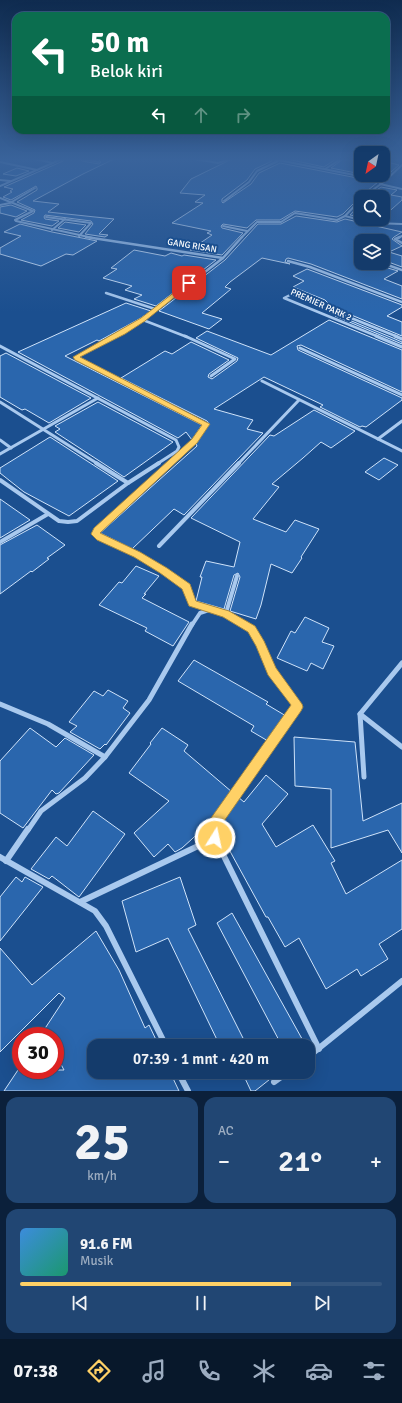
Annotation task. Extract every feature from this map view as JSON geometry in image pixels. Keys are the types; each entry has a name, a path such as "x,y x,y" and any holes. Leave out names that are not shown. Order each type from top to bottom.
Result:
{"street":[{"name":"GANG RISAN","path":"30,210 33,211 15,220 79,236 146,245 223,258"},
{"path":"320,1049 215,838 216,822 298,707 297,704 272,671 261,644 251,629 226,614 193,604 186,587 164,571 137,555 100,538 95,533 195,441 206,424 77,359 78,355 143,320 155,309 223,258 247,231 259,221 281,222 295,214 335,220 345,216 351,210"},
{"path":"345,216 373,223 402,224"},
{"path":"46,217 91,223 79,236"},
{"path":"52,230 65,219"},
{"path":"223,226 247,231"},
{"path":"402,236 395,239 402,243"},
{"path":"288,261 310,267 402,302"},
{"path":"390,266 402,270"},
{"path":"106,293 155,309"},
{"name":"PREMIER PARK 2","path":"402,339 292,294 284,298 402,347"},
{"path":"143,320 202,343 235,359 211,376"},
{"path":"0,346 176,440 180,447 177,451 128,483 77,521 65,523 48,514 0,480"},
{"path":"300,348 402,395"},
{"path":"262,381 402,451"},
{"path":"0,454 98,398"},
{"path":"159,546 299,400"},
{"path":"0,402 128,483"},
{"path":"378,439 402,421"},
{"path":"0,440 11,448"},
{"path":"0,542 48,514"},
{"path":"226,614 237,576"},
{"path":"162,1039 106,926 95,912 3,859 41,812 86,778 105,757 148,700 196,616 210,610"},
{"path":"364,778 360,714 402,664"},
{"path":"0,704 48,724 105,757"},
{"path":"360,714 402,747"},
{"path":"80,902 215,838"},
{"path":"315,1052 402,981"},
{"path":"182,1079 188,1091"},
{"path":"274,1082 278,1079"}],"building":[{"path":"0,210 27,211 16,217 0,213"},
{"path":"35,210 51,210 48,212 114,219 99,234 108,235 105,237 85,234 93,224 91,221 45,215 45,219 59,221 52,226 21,220 34,213"},
{"path":"192,210 347,210 337,217 295,211 280,220 256,220 247,228 223,224 221,226 222,228 243,233 222,255 190,250 212,235 207,233 211,231 172,223"},
{"path":"354,211 354,216 350,215"},
{"path":"296,216 337,222 345,219 354,221 354,226 376,226 402,232 392,239 402,246 390,252 390,234 354,234 354,270 390,270 390,269 398,271 384,279 402,286 402,299 311,264 288,258 285,262 290,264 262,258 230,282 225,287 231,289 202,313 222,319 209,329 159,311 225,260 258,224 281,224"},
{"path":"65,222 86,225 79,232 58,228"},
{"path":"20,224 97,241 73,255 66,254 41,266 0,254 0,248 21,236 4,232"},
{"path":"134,250 165,256 171,253 182,256 184,255 216,260 156,306 134,299 142,295 125,290 132,286 103,278 117,269 111,268"},
{"path":"390,252 402,256 402,267 390,263"},
{"path":"307,269 402,305 402,307 387,316 402,322 402,336 332,307 325,300 293,287 304,281 293,276"},
{"path":"126,303 151,311 99,341 97,340 65,356 202,425 192,440 186,432 178,438 18,352"},
{"path":"337,315 402,342 402,344 335,316"},
{"path":"329,320 402,350 402,392 301,345 297,346 298,350 402,398 402,400 366,427 360,427 320,407 323,405 264,377 214,409 253,420 247,429 263,433 184,515 174,509 132,549 100,533 197,446 196,444 209,424 207,421 121,378 165,351 172,354 191,342 229,360 209,374 208,377 212,379 237,361 238,358 196,338 207,331 271,355"},
{"path":"6,353 91,398 49,423 25,409 22,410 0,397 0,356"},
{"path":"98,402 173,442 124,477 55,432 60,429 55,426"},
{"path":"314,410 355,431 331,448 321,442 272,484 279,487 253,519 286,532 295,520 319,529 301,557 302,558 292,573 271,564 256,619 230,611 240,577 238,573 234,575 224,609 196,601 202,577 200,577 206,561 234,567 240,542 191,518 270,435 274,436"},
{"path":"50,437 118,481 69,516 24,492 0,473 0,468"},
{"path":"384,458 398,465 379,480 365,472"},
{"path":"0,499 30,520 0,538"},
{"path":"37,525 65,545 47,558 49,559 32,572 31,571 0,594 0,545"},
{"path":"136,566 159,576 142,598 189,622 173,646 145,631 147,628 99,605 119,582 122,583"},
{"path":"305,617 329,628 322,642 334,646 323,669 311,663 307,671 277,658 291,631 295,633"},
{"path":"194,660 268,702 266,704 286,716 268,741 251,731 254,726 178,681"},
{"path":"108,690 128,701 123,708 130,713 106,745 105,744 100,749 70,732 77,726 69,722 94,691 103,696"},
{"path":"30,728 56,747 65,738 94,755 59,793 56,794 52,790 23,828 0,813 0,761"},
{"path":"162,728 188,745 184,751 232,792 213,820 182,848 175,852 168,844 154,857 134,833 169,801 129,773"},
{"path":"294,737 355,742 363,821 402,803 402,853 388,830 331,848 331,789 295,786"},
{"path":"266,775 288,794 262,824 276,847 313,825 335,861 331,863 346,894 402,860 402,929 379,944 388,959 361,976 357,969 326,989 299,938 285,947 268,917 266,917 220,833 220,823 238,797 244,802"},
{"path":"93,811 125,834 79,897 52,876 49,879 31,869 56,837 67,846"},
{"path":"16,877 22,882 25,877 43,887 0,941 0,897"},
{"path":"180,877 196,925 188,929 243,1039 217,1039 168,938 136,952 122,901"},
{"path":"232,913 302,1039 278,1039 217,923"},
{"path":"96,931 119,970 145,1028 149,1025 156,1039 87,1039 87,1079 173,1079 179,1091 4,1091 12,1079 64,1079 64,1027 46,1027 65,998 59,993 25,1027 12,1027 12,1040 0,1052 0,948 32,985"},
{"path":"245,1079 270,1079 255,1091 251,1091"}],"route":[{"path":"189,283 143,320 78,355 77,359 206,424 195,441 95,534 114,545 137,555 164,571 186,587 193,604 226,614 251,629 261,644 272,671 298,707 216,822 215,838"}]}
